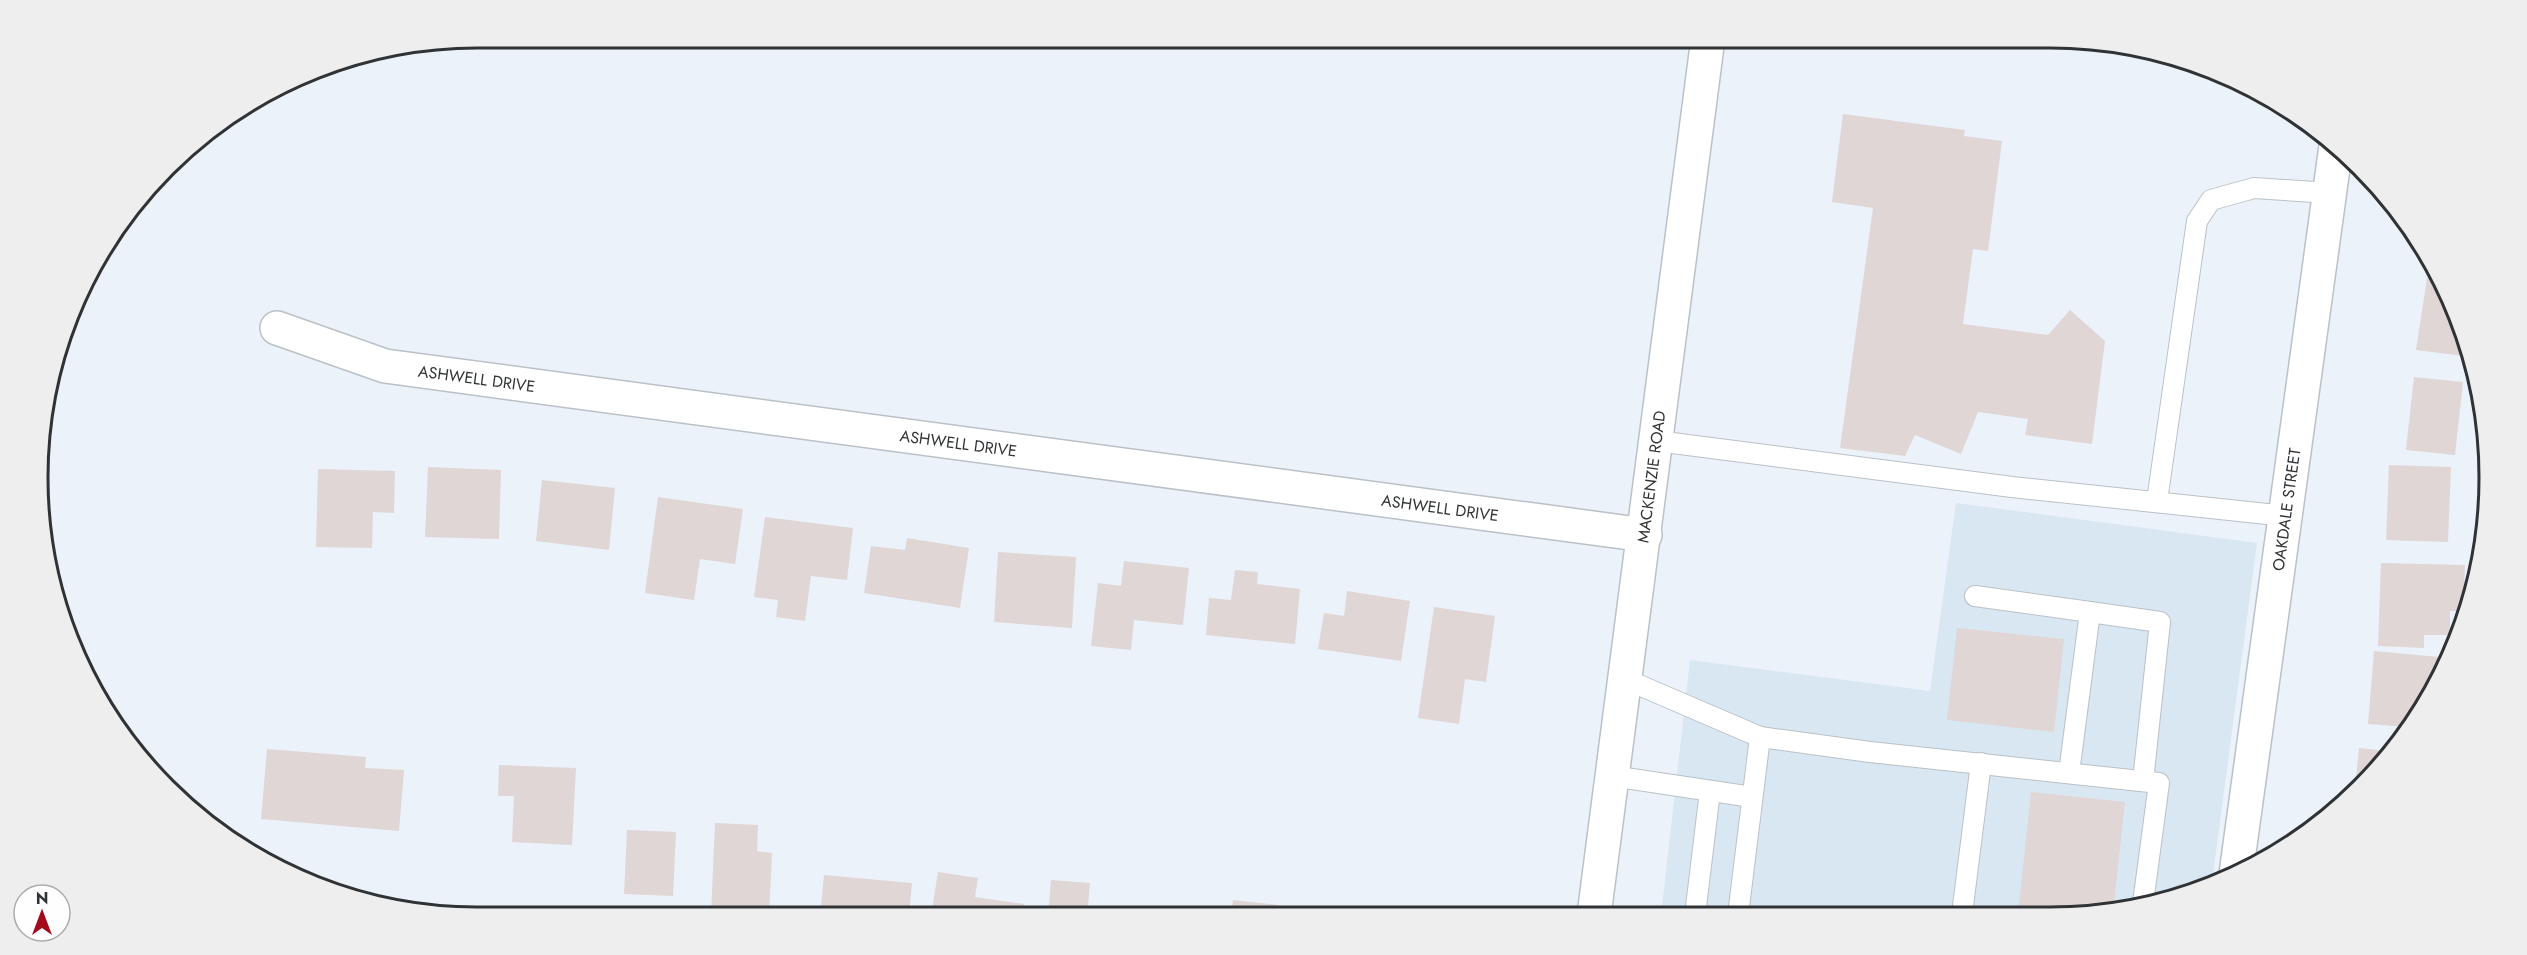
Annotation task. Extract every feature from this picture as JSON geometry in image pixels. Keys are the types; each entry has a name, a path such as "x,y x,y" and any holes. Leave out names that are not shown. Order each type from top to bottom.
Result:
{"street":[{"name":"MACKENZIE ROAD","path":"1595,907 1707,48"},
{"name":"OAKDALE STREET","path":"2237,864 2335,157"},
{"name":"ASHWELL DRIVE","path":"277,328 385,366 1645,535"}],"lane":[{"path":"2157,501 2197,221 2211,200 2254,188 2330,193"},
{"path":"1657,441 2012,487 2286,516"},
{"path":"1975,596 2160,622 2143,781"},
{"path":"2069,773 2090,612"},
{"path":"1625,679 1760,737 2159,783 2145,896"},
{"path":"1739,907 1760,737"},
{"path":"1963,907 1981,764"},
{"path":"1612,776 1752,797"},
{"path":"1696,907 1710,791"}],"shaded area":[{"path":"1956,503 2257,543 2213,874 2188,884 2133,899 2078,906 1662,907 1690,660 1930,691"}],"building":[{"path":"1843,114 1965,130 1964,136 2002,141 1988,251 1973,249 1963,324 2048,335 2070,310 2105,341 2092,444 2025,435 2028,419 1978,412 1961,454 1915,435 1905,456 1840,448 1873,208 1832,202"},
{"path":"2427,278 2430,278 2446,313 2461,356 2416,350"},
{"path":"2414,377 2463,382 2455,455 2406,450"},
{"path":"2389,465 2451,467 2448,542 2386,540"},
{"path":"428,467 501,470 499,539 425,537"},
{"path":"318,469 395,471 394,513 373,512 372,548 316,547"},
{"path":"542,480 615,488 609,550 536,541"},
{"path":"658,497 743,509 735,564 700,559 694,600 645,593"},
{"path":"765,517 853,528 847,580 811,576 805,621 776,617 778,600 754,597"},
{"path":"907,538 969,548 960,608 864,593 871,546 905,550"},
{"path":"998,552 1076,557 1072,628 994,622"},
{"path":"1124,561 1189,568 1183,625 1134,620 1131,650 1091,646 1098,583 1121,586"},
{"path":"2381,563 2465,565 2464,589 2457,611 2450,611 2449,635 2424,635 2424,648 2378,646"},
{"path":"1235,570 1258,572 1257,584 1300,589 1295,644 1206,635 1209,598 1231,600"},
{"path":"1347,591 1410,601 1401,661 1318,649 1324,613 1344,616"},
{"path":"1434,607 1495,616 1486,682 1465,679 1459,724 1418,718"},
{"path":"1957,628 2064,639 2054,732 1947,720"},
{"path":"2374,651 2439,657 2399,726 2368,724"},
{"path":"2359,748 2381,750 2372,761 2356,778"},
{"path":"267,749 366,757 365,768 404,770 399,831 261,819"},
{"path":"499,765 576,768 572,845 512,842 514,796 498,796"},
{"path":"2031,792 2125,802 2114,902 2078,906 2019,907"},
{"path":"715,823 758,825 757,851 772,853 769,907 711,907"},
{"path":"627,830 676,832 673,896 624,894"},
{"path":"938,872 978,878 975,897 1024,904 1024,907 932,907"},
{"path":"824,875 912,883 910,907 821,907"},
{"path":"1051,880 1090,883 1088,907 1049,907"},
{"path":"1233,900 1278,905 1278,907 1232,907"}]}
